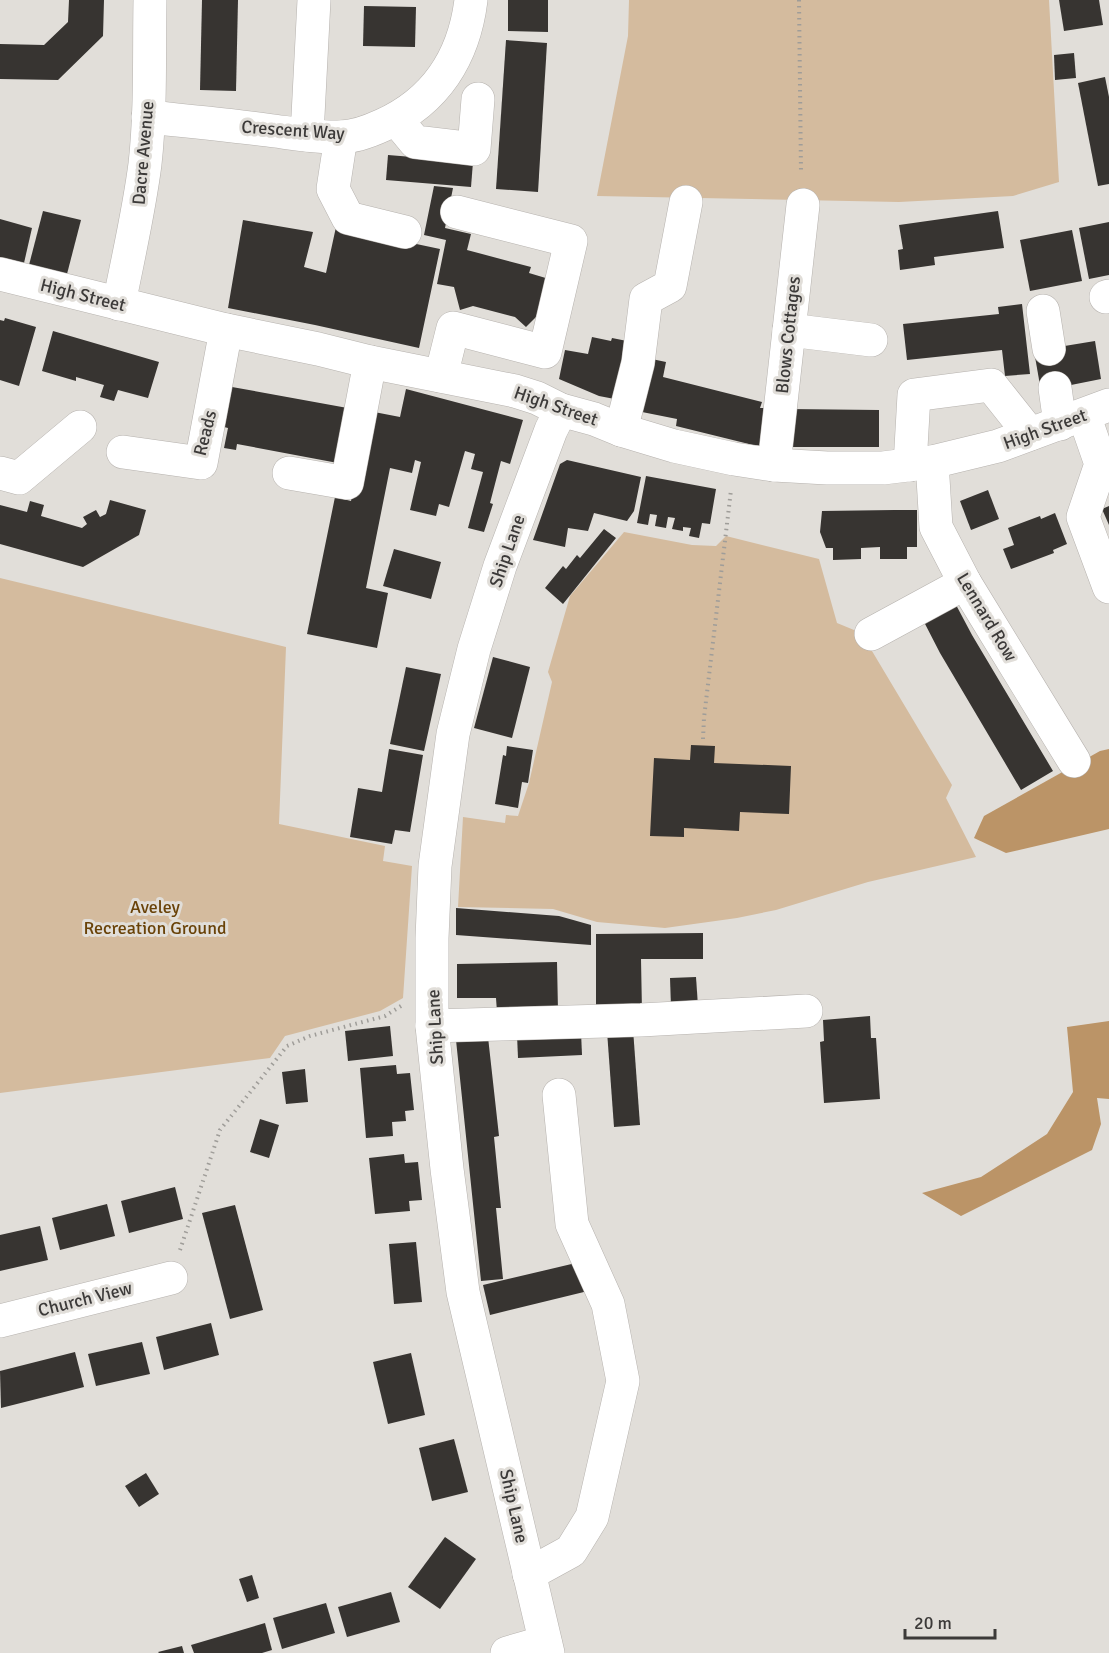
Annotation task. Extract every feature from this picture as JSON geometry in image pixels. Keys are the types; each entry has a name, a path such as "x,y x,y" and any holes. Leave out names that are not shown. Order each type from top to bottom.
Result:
{"street":[{"name":"Dacre Avenue","path":"119,304 136,220 144,165 148,117 150,0"},
{"path":"307,135 314,0"},
{"name":"Crescent Way","path":"148,117 307,135 341,137 370,131 396,119 419,104 440,81 454,60 466,29 471,0"},
{"path":"396,119 415,142 474,149 478,99"},
{"path":"341,137 333,189 348,219 405,232"},
{"path":"621,430 638,363 646,299 670,286 686,202"},
{"name":"Blows Cottages","path":"774,465 803,205"},
{"path":"441,376 453,328 544,352 571,241 457,212"},
{"name":"High Street","path":"0,274 226,330 515,391 537,398 561,410 674,446 774,465 884,468 921,463 998,446 1084,415"},
{"path":"1043,311 1048,349"},
{"name":"Reads","path":"123,452 201,463 226,330"},
{"path":"789,330 871,340"},
{"path":"515,391 526,347"},
{"path":"289,473 347,483 370,362"},
{"name":"Lennard Row","path":"1030,434 991,385 914,395 921,463 936,527 965,583 1074,761"},
{"path":"1055,388 1084,415 1105,466 1083,517 1109,587"},
{"name":"Ship Lane","path":"547,1647 463,1292 432,1026 432,938 435,866 453,734 474,649 500,566 550,430 561,410"},
{"path":"0,473 19,478 80,427"},
{"path":"871,634 965,583"},
{"path":"432,1026 641,1020 806,1011"},
{"path":"530,1574 571,1551 592,1517 623,1381 609,1304 572,1224 559,1095"},
{"name":"Church View","path":"0,1321 171,1278"},
{"path":"507,1653 547,1647"}],"path":[{"path":"799,0 801,196 803,205"},
{"path":"703,739 735,459"},
{"path":"171,1278 220,1130 287,1046 310,1036 385,1016 432,986"}],"green space":[{"path":"629,0 1049,0 1059,182 1013,196 899,202 597,196 628,36"},
{"path":"624,532 692,545 716,546 726,536 819,559 837,623 854,630 869,646 952,785 946,798 976,857 868,882 776,910 665,928 597,922 553,909 458,907 463,817 505,823 506,815 518,816 529,783 552,682 548,672 570,596"},
{"name":"Aveley Recreation Ground","path":"0,578 286,647 279,824 385,846 383,861 412,866 403,998 380,1011 285,1036 270,1058 0,1093"}],"shaded area":[{"path":"1109,749 1109,829 1006,853 974,838 984,816 1100,751"},
{"path":"1109,1021 1109,1099 1097,1098 1101,1124 1092,1150 961,1216 922,1193 981,1177 1047,1134 1073,1092 1067,1027"}],"building":[{"path":"69,0 104,0 103,36 58,80 0,79 0,44 44,45 68,22"},
{"path":"202,0 238,0 236,91 200,90"},
{"path":"508,0 548,0 548,32 508,31"},
{"path":"1059,0 1099,0 1103,25 1064,31"},
{"path":"364,6 416,7 415,47 363,46"},
{"path":"506,40 547,43 538,192 496,189"},
{"path":"1074,53 1076,78 1055,80 1054,55"},
{"path":"1105,77 1109,97 1109,184 1098,186 1078,83"},
{"path":"388,155 473,162 471,187 386,180"},
{"path":"434,186 453,188 445,228 471,234 467,250 531,267 529,273 549,279 545,308 526,327 515,317 473,306 460,310 454,287 437,284 446,240 424,235"},
{"path":"43,211 81,220 67,274 29,265"},
{"path":"998,211 1004,248 934,257 935,265 900,270 898,250 903,249 899,225"},
{"path":"0,219 32,228 24,263 0,257"},
{"path":"243,220 313,232 304,267 326,273 336,227 440,249 419,348 228,308"},
{"path":"1109,222 1109,275 1089,279 1079,228"},
{"path":"1072,230 1082,281 1030,291 1020,240"},
{"path":"1022,304 1030,374 1005,376 1002,350 907,360 903,324 999,314 998,307"},
{"path":"5,318 36,327 19,386 0,380 0,320 4,321"},
{"path":"53,331 159,362 148,398 118,390 114,401 100,397 104,385 76,377 76,381 42,371"},
{"path":"592,337 637,343 625,401 599,396 559,379 565,350 588,354"},
{"path":"1095,341 1101,379 1041,391 1034,351"},
{"path":"647,358 666,362 663,377 762,402 760,408 771,408 769,446 753,445 676,426 677,419 637,411"},
{"path":"232,387 353,409 343,464 237,444 236,450 224,448 228,428 224,427"},
{"path":"406,389 523,420 510,464 501,461 490,503 493,504 484,532 468,528 483,472 471,469 475,454 465,451 449,507 439,504 436,516 410,510 421,462 415,460 412,473 390,468 366,588 388,593 377,648 307,634 335,497 351,501 369,411 400,417"},
{"path":"788,409 879,410 879,447 788,447"},
{"path":"567,460 641,477 634,511 627,521 594,513 588,531 568,528 565,547 533,540 560,464"},
{"path":"646,476 716,489 710,524 702,523 699,538 689,536 691,528 683,527 683,531 672,529 675,518 668,517 666,528 655,526 657,515 650,514 648,525 637,523"},
{"path":"988,490 999,519 971,530 960,501"},
{"path":"110,500 146,510 139,535 83,567 0,544 0,505 27,512 30,501 44,505 41,516 82,528 87,524 83,517 96,510 100,517 106,514"},
{"path":"1109,506 1109,525 1102,509"},
{"path":"917,510 917,547 907,547 907,559 880,559 880,547 861,548 861,559 833,560 833,548 826,548 820,532 822,511"},
{"path":"1055,513 1067,544 1053,550 1054,553 1011,569 1003,549 1014,545 1008,528"},
{"path":"604,529 616,538 563,604 545,588 563,566 566,569 577,555 580,558"},
{"path":"394,549 441,562 431,599 383,586"},
{"path":"955,603 1053,771 1021,790 923,620"},
{"path":"493,657 530,667 512,738 474,728"},
{"path":"406,667 441,674 424,751 390,744"},
{"path":"691,745 715,746 714,763 791,766 789,814 740,812 739,831 684,828 684,837 650,836 654,758 690,760"},
{"path":"507,746 533,750 528,783 522,782 518,808 495,804 503,755 506,756"},
{"path":"389,749 423,755 410,832 395,830 392,844 350,837 358,788 382,792"},
{"path":"456,908 559,916 591,925 591,945 456,935"},
{"path":"703,933 703,959 641,959 642,1012 596,1012 596,934"},
{"path":"557,962 558,1011 497,1012 496,998 457,998 457,964"},
{"path":"696,977 698,1006 671,1007 670,978"},
{"path":"870,1016 871,1038 876,1038 880,1099 824,1103 820,1042 824,1041 823,1020"},
{"path":"390,1026 393,1056 348,1061 345,1031"},
{"path":"633,1029 640,1125 614,1127 607,1031"},
{"path":"581,1032 582,1055 518,1058 517,1035"},
{"path":"488,1037 499,1136 494,1137 501,1208 496,1208 503,1279 481,1281 456,1040"},
{"path":"396,1065 397,1074 410,1073 414,1110 405,1111 406,1121 392,1122 393,1136 366,1138 360,1068"},
{"path":"305,1069 308,1102 286,1104 282,1072"},
{"path":"260,1119 279,1125 269,1158 250,1152"},
{"path":"404,1154 405,1163 418,1162 422,1200 409,1201 410,1211 375,1214 369,1158"},
{"path":"175,1187 183,1219 129,1233 121,1201"},
{"path":"107,1204 115,1236 60,1250 52,1218"},
{"path":"235,1205 263,1310 230,1319 202,1213"},
{"path":"40,1226 48,1260 0,1271 0,1235"},
{"path":"416,1242 422,1302 394,1304 389,1244"},
{"path":"580,1262 588,1291 490,1315 483,1285"},
{"path":"211,1323 219,1355 164,1370 156,1337"},
{"path":"142,1342 150,1374 96,1386 88,1354"},
{"path":"75,1352 84,1387 1,1408 0,1371"},
{"path":"411,1353 425,1415 388,1424 373,1362"},
{"path":"454,1439 468,1492 432,1501 419,1448"},
{"path":"146,1473 159,1494 139,1507 125,1486"},
{"path":"445,1537 476,1559 440,1609 408,1587"},
{"path":"252,1575 259,1598 247,1602 239,1579"},
{"path":"391,1592 400,1622 347,1637 338,1607"},
{"path":"326,1603 335,1633 282,1649 273,1618"},
{"path":"265,1623 272,1650 262,1653 194,1653 191,1645"},
{"path":"182,1646 184,1653 158,1652"}]}
